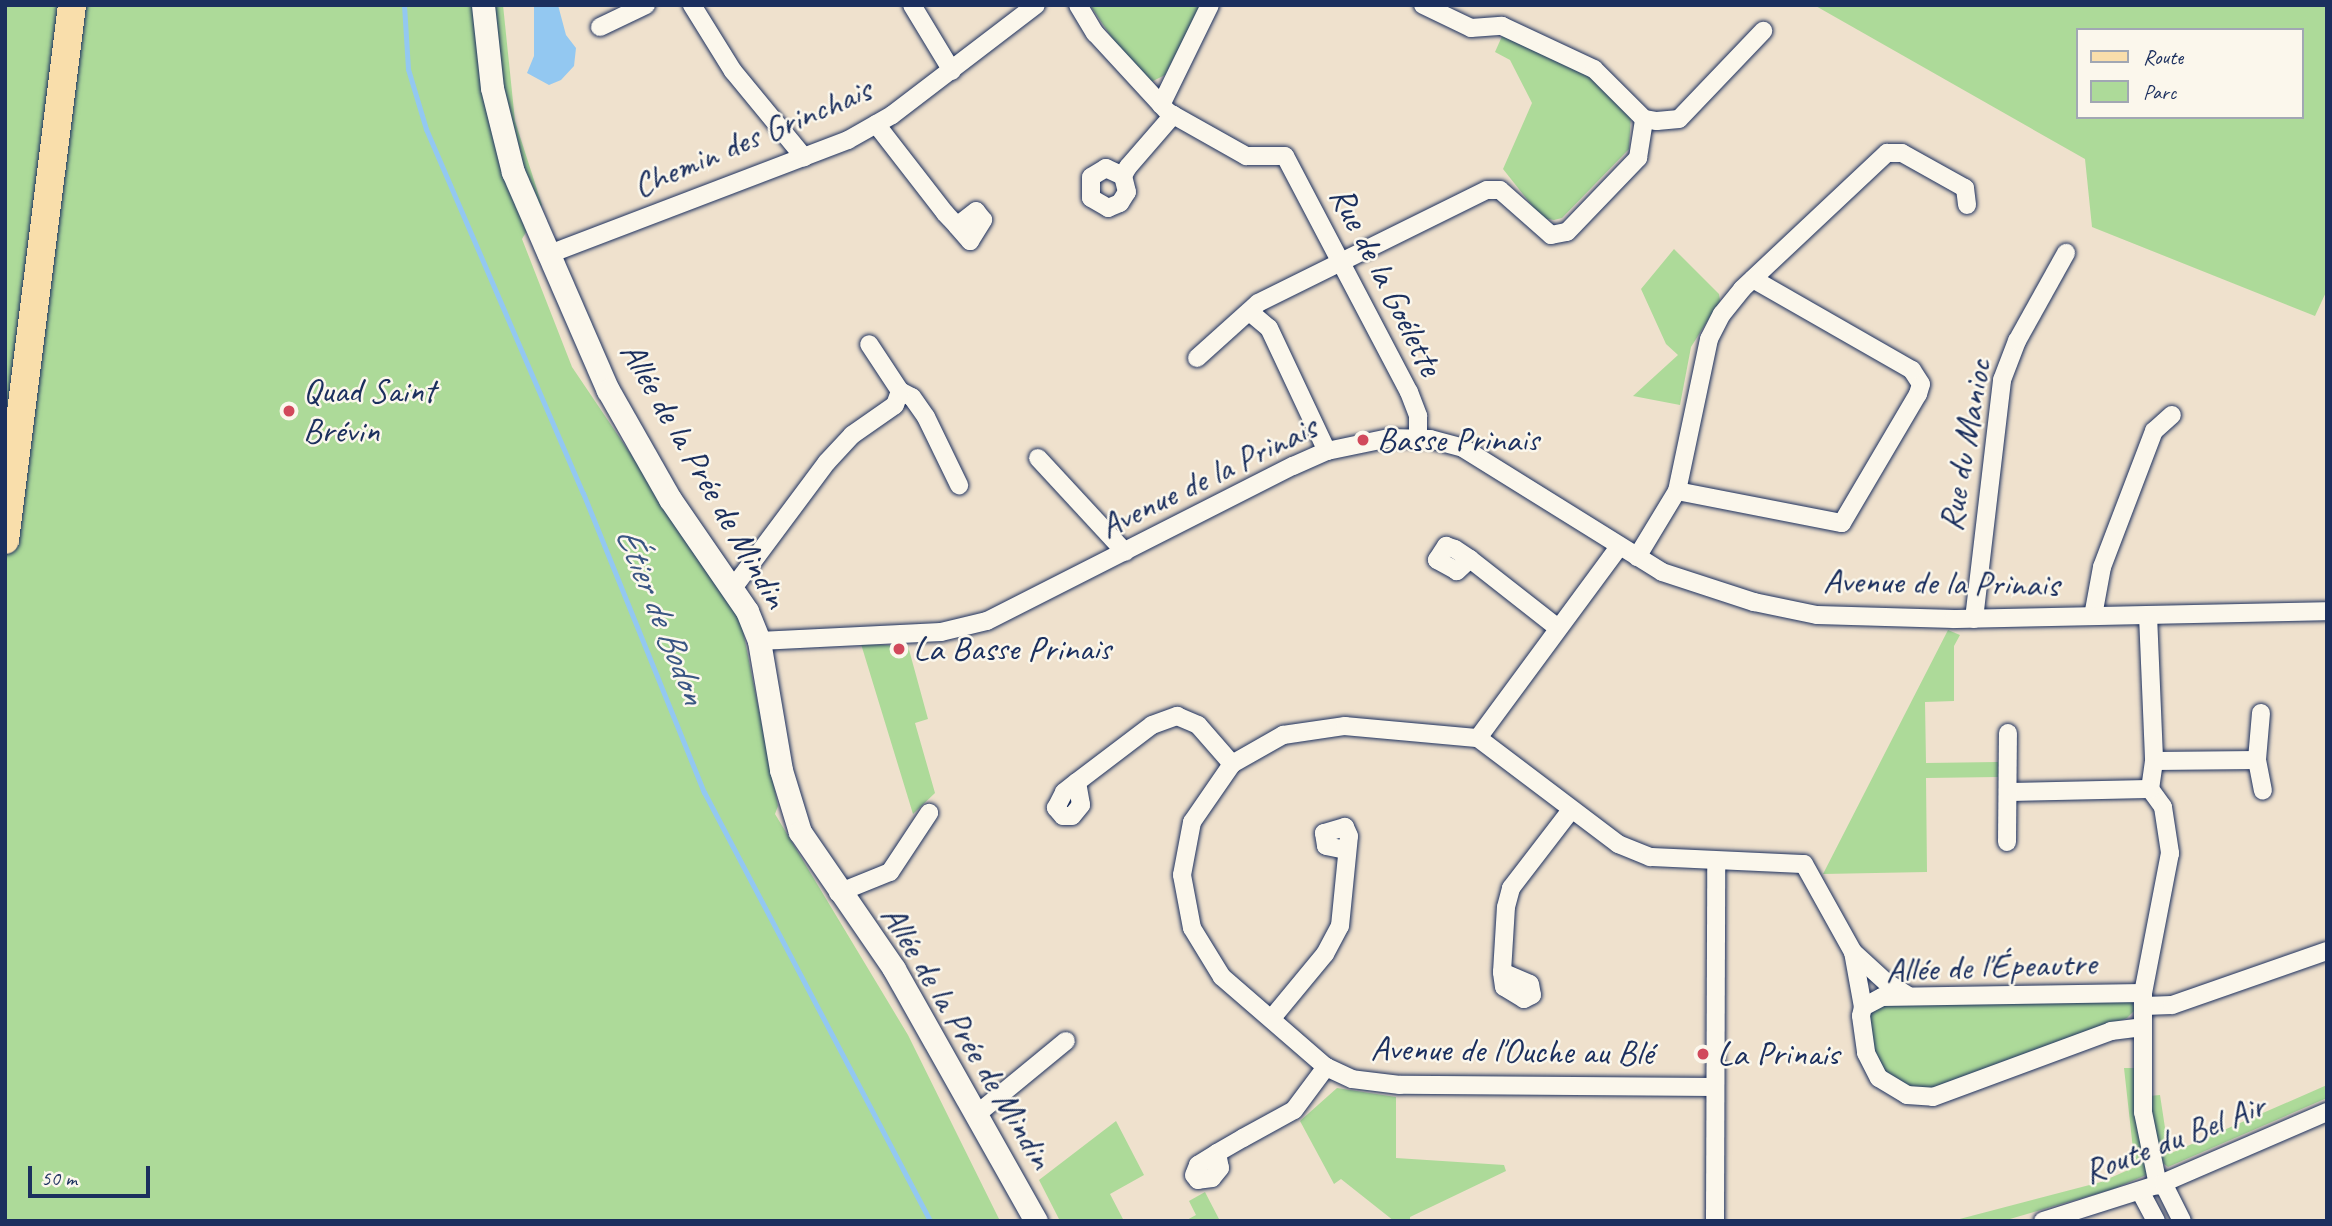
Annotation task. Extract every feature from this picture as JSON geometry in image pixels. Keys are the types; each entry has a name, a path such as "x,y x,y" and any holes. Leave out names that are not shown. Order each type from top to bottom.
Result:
{"main road":[{"path":"5,540 72,5"}],"street":[{"name":"Allée de la Prée de Mindin","path":"483,5 501,132 547,255 608,390 670,499 733,588 759,641 791,804 800,832 838,893 894,969 1036,1221"},
{"path":"600,27 646,5"},
{"path":"692,5 733,71 804,157"},
{"path":"912,5 952,71"},
{"name":"Chemin des Grinchais","path":"547,255 804,157 876,124 952,71 1036,5"},
{"path":"1078,5 1095,33 1167,110"},
{"path":"1123,176 1167,110 1210,5"},
{"path":"1423,5 1471,28 1502,26 1594,69 1644,119 1679,119 1763,31"},
{"name":"Rue de la Goélette","path":"1167,110 1245,156 1285,156 1344,261 1409,392 1418,416 1418,438"},
{"path":"1197,358 1251,313 1258,303 1494,188 1551,236 1567,232 1639,158 1644,119"},
{"path":"876,124 957,226"},
{"path":"1637,557 1676,491 1709,339 1721,314 1753,279 1894,150 1965,188 1967,205"},
{"name":"Rue du Manioc","path":"1974,619 2002,380 2017,341 2066,253"},
{"path":"1676,491 1842,523 1918,394 1921,384 1912,370 1753,279"},
{"path":"1251,313 1269,328 1327,451"},
{"path":"869,344 900,391 912,397 926,417 959,485"},
{"path":"733,588 827,462 852,435 895,405 900,391"},
{"path":"2094,616 2102,567 2154,430 2172,415"},
{"name":"Avenue de la Prinais","path":"759,641 941,632 987,621 1327,451 1389,438 1418,438 1464,449 1618,548 1637,557 1710,590 1817,615 1974,619 2327,611"},
{"path":"1038,458 1125,552"},
{"path":"1618,548 1478,738 1618,844 1650,857 1804,864 1853,951 1886,982 1907,995"},
{"path":"1469,559 1558,628"},
{"path":"2148,615 2154,761 2150,789 2163,807 2170,853 2143,1000 2143,1112 2160,1184 2182,1221"},
{"path":"2261,713 2257,760 2263,790"},
{"path":"1077,782 1152,725 1177,716 1198,725 1233,764"},
{"name":"Avenue de l'Ouche au Blé","path":"1478,738 1330,726 1283,735 1233,764 1192,822 1182,875 1192,928 1222,977 1326,1067 1352,1079 1400,1084 1714,1087"},
{"path":"2007,842 2008,733"},
{"path":"2154,761 2257,760"},
{"path":"2008,792 2150,789"},
{"path":"1502,972 1511,888 1571,810"},
{"path":"838,893 890,872 929,813"},
{"path":"1272,1018 1325,954 1340,926 1346,850"},
{"path":"1715,1221 1716,862"},
{"path":"1853,951 1863,1007"},
{"name":"Allée de l'Épeautre","path":"2143,1027 2111,1031 1933,1097 1907,1095 1879,1078 1866,1053 1863,1007 1882,997 1907,995 2143,1000 2172,1004 2327,951"},
{"path":"977,1114 1066,1041"},
{"path":"1217,1153 1294,1110 1326,1067"},
{"name":"Route du Bel Air","path":"2043,1221 2160,1184 2327,1112"},
{"path":"2140,1191 2156,1221"}],"green space":[{"name":"Quad Saint Brévin","path":"5,5 503,5 515,121 542,205 522,239 572,367 740,616 778,806 775,814 908,1035 1000,1221 5,1221"},
{"path":"1090,5 1201,5 1165,75 1151,82 1122,53"},
{"path":"1814,5 2327,5 2327,290 2315,316 2092,227 2085,159"},
{"path":"1503,34 1590,73 1631,114 1629,149 1562,218 1542,218 1503,169 1532,103 1510,60 1495,52"},
{"path":"1674,249 1719,294 1720,301 1691,347 1680,405 1633,396 1678,355 1666,344 1641,289"},
{"path":"1948,630 1960,635 1954,646 1954,701 1925,702 1926,763 1998,762 1998,777 1926,778 1927,872 1823,874"},
{"path":"861,644 908,646 928,719 915,723 935,793 913,814"},
{"path":"2132,1001 2135,1010 2127,1018 2026,1059 1922,1092 1891,1079 1873,1057 1868,1013 1874,1005"},
{"path":"2124,1068 2134,1068 2151,1173 2113,1189 2003,1221 1952,1221 2101,1182 2135,1167"},
{"path":"2327,1085 2327,1098 2168,1167 2160,1161 2149,1096 2160,1095 2169,1154"},
{"path":"1337,1088 1396,1097 1396,1158 1504,1165 1506,1171 1410,1217 1410,1221 1394,1221 1341,1179 1334,1184 1300,1121"},
{"path":"1116,1121 1144,1175 1110,1194 1124,1221 1060,1221 1039,1180"},
{"path":"1205,1192 1220,1221 1185,1221 1196,1215 1189,1201"}],"water":[{"path":"534,5 558,5 566,35 576,48 574,66 561,80 549,85 527,73 534,56"}],"waterway":[{"name":"Étier de Bodon","path":"404,5 408,69 426,129 583,493 704,792 930,1221"}],"place":[{"name":"Quad Saint Brévin","path":"289,411"},
{"name":"Basse Prinais","path":"1363,440"},
{"name":"La Basse Prinais","path":"899,649"},
{"name":"La Prinais","path":"1703,1054"}]}
